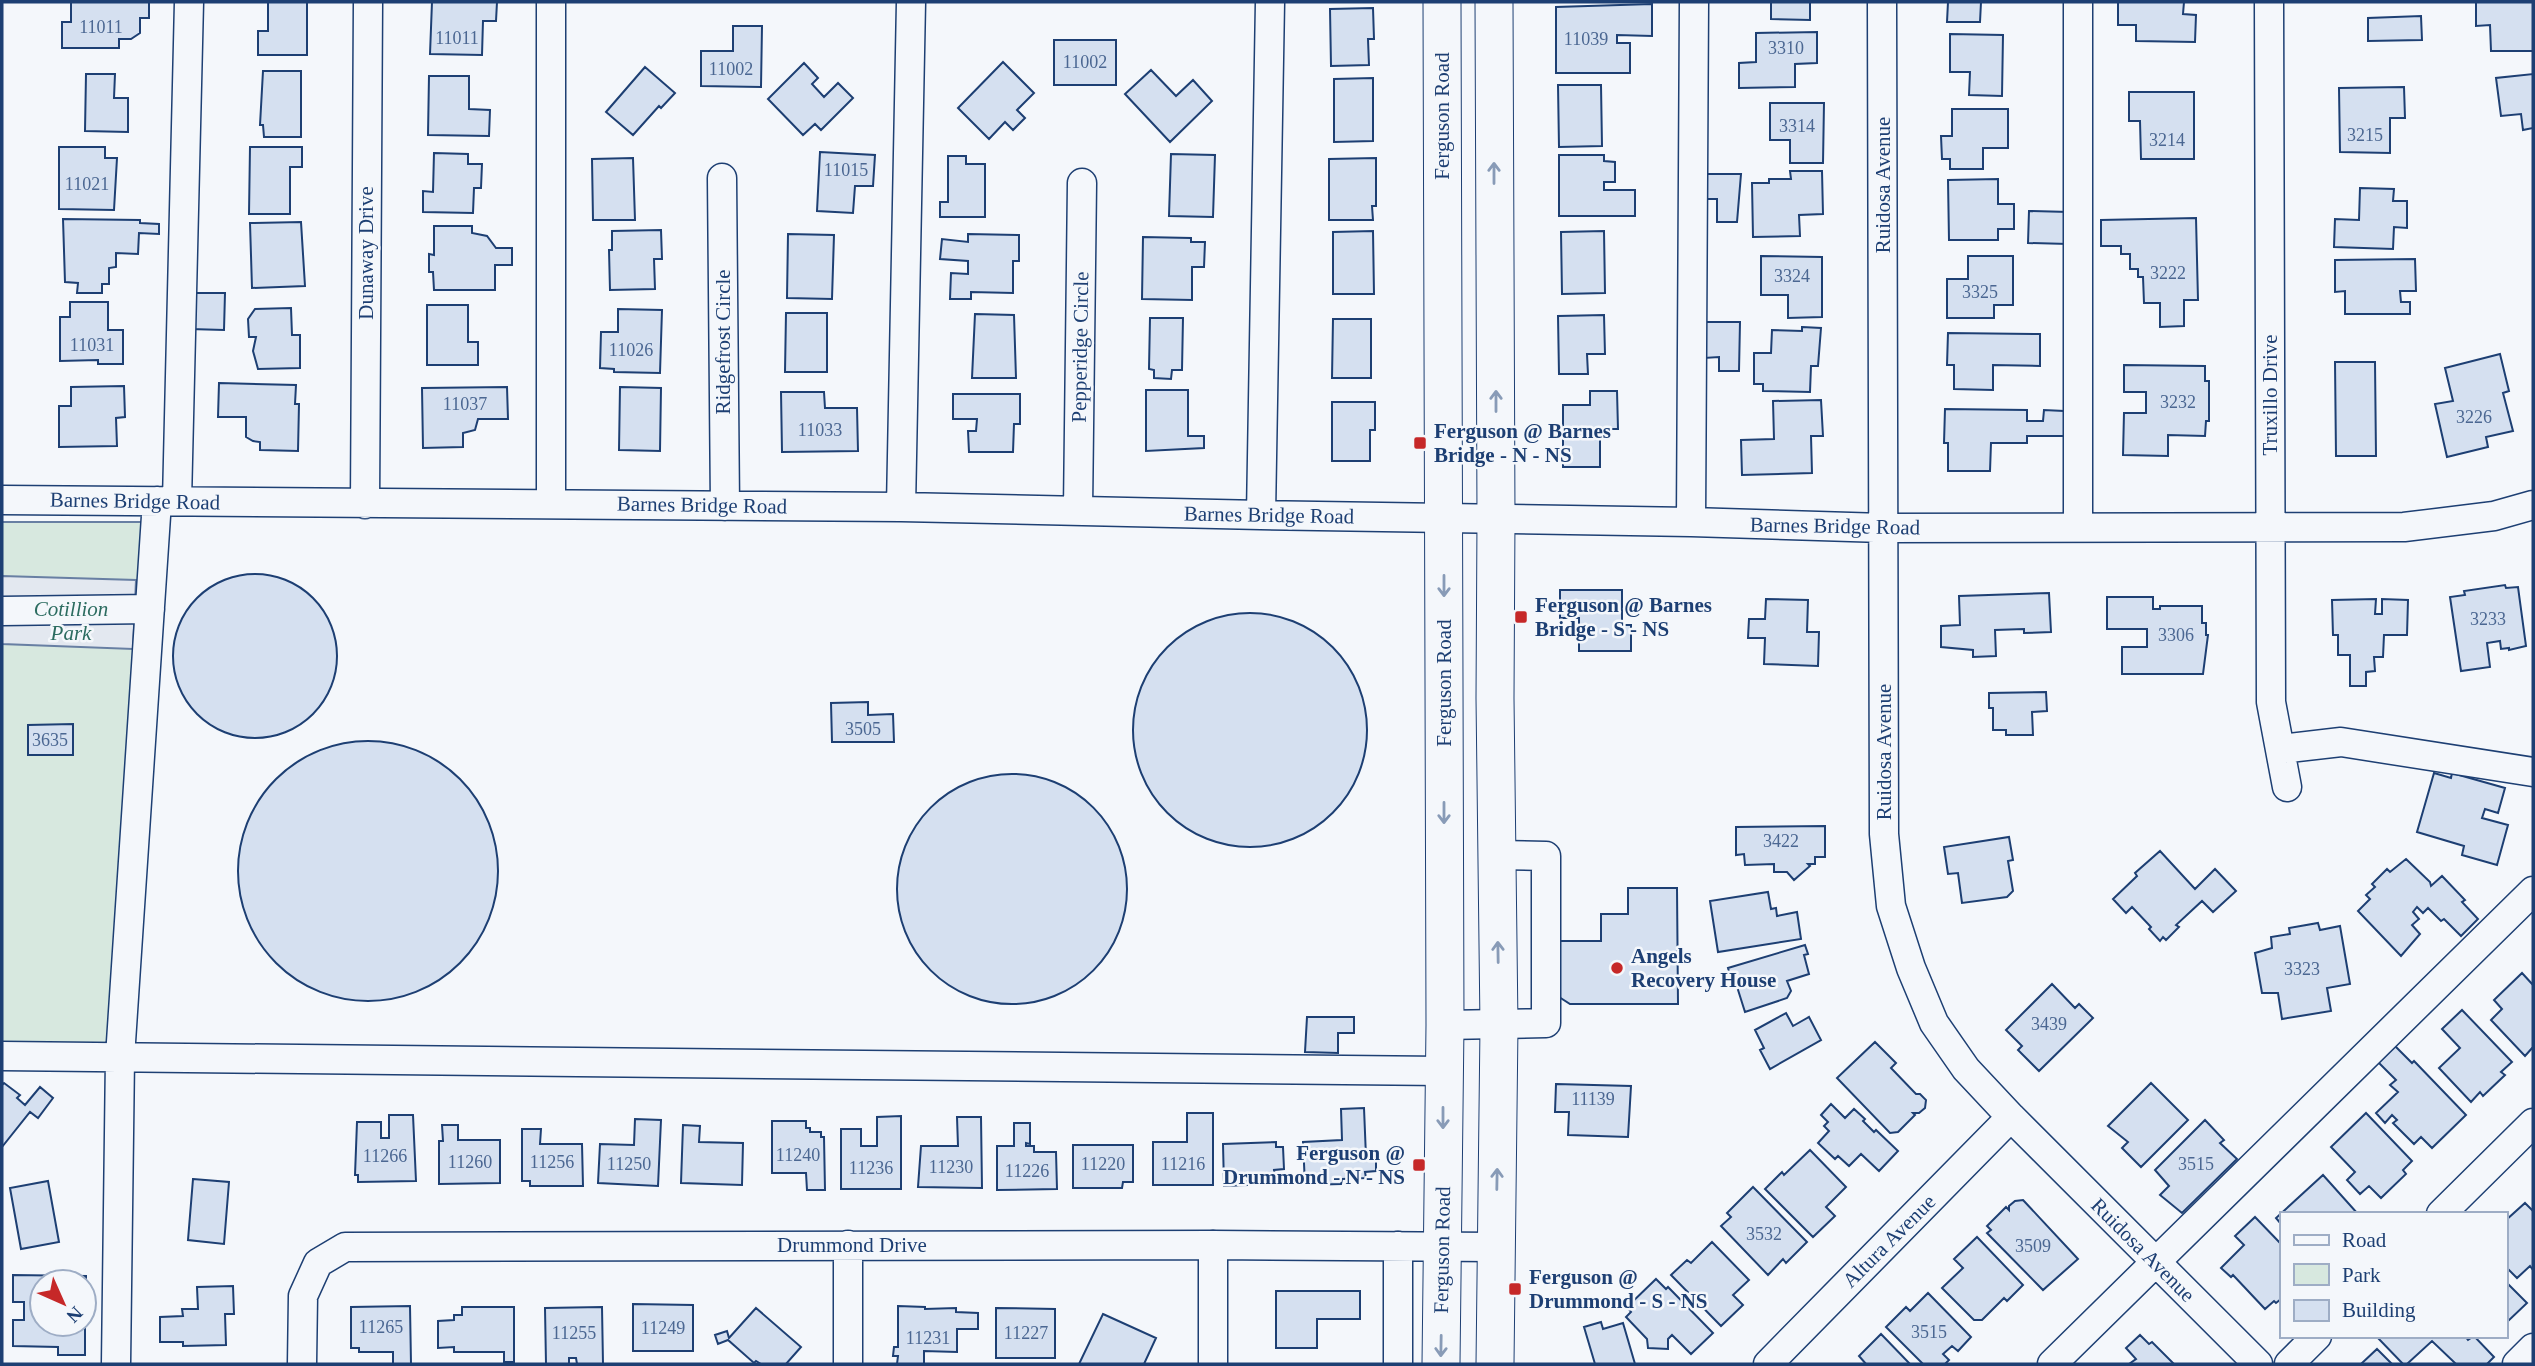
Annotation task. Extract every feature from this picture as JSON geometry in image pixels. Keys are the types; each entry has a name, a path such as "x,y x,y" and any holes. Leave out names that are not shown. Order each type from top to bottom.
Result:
{"main road":[{"name":"Ferguson Road","path":"1441,1364 1445,1025 1442,2"},
{"path":"1494,2 1496,855 1499,1026 1495,1364"}],"street":[{"path":"117,1364 120,1057 150,609 167,501 189,2"},
{"name":"Dunaway Drive","path":"365,504 368,2"},
{"path":"551,2 551,503"},
{"path":"901,507 911,2"},
{"path":"1261,515 1269,2"},
{"path":"1691,522 1694,2"},
{"name":"Ruidosa Avenue","path":"1882,2 1884,834 1891,906 1911,968 1934,1023 1966,1069 2259,1364"},
{"path":"2078,2 2078,527"},
{"name":"Truxillo Drive","path":"2269,2 2271,702 2287,787"},
{"name":"Ridgefrost Circle","path":"722,178 724,506"},
{"name":"Pepperidge Circle","path":"1078,510 1082,183"},
{"name":"Barnes Bridge Road","path":"2,500 901,507 1883,528 2404,527 2494,516 2533,505"},
{"path":"2,611 150,609"},
{"path":"2280,749 2342,742 2533,772"},
{"path":"1445,1025 1546,1023 1546,856 1496,855"},
{"path":"2052,1364 2533,891"},
{"path":"2,1056 1443,1071"},
{"name":"Altura Avenue","path":"1768,1364 2011,1117"},
{"path":"2443,1212 2533,1123"},
{"path":"1213,1244 1213,1364"},
{"name":"Drummond Drive","path":"302,1364 303,1296 318,1263 345,1247 1213,1244 1496,1247"},
{"path":"848,1245 848,1364"},
{"path":"1398,1246 1398,1364"},
{"path":"2289,1364 2315,1338"},
{"path":"2517,1364 2533,1348"}],"green space":[{"name":"Cotillion Park","path":"2,522 142,522 131,1044 2,1045"}],"shaded area":[{"path":"2,576 136,580 133,649 2,644"}],"building":[{"path":"71,2 149,2 149,18 140,18 140,33 131,39 119,39 119,48 62,48 62,22 71,22"},
{"path":"268,2 307,2 307,55 258,55 258,31 268,31"},
{"path":"432,2 497,2 496,21 483,21 482,55 430,54"},
{"path":"1771,2 1810,2 1810,20 1771,19"},
{"path":"1948,2 1981,2 1980,22 1947,22"},
{"path":"2118,2 2184,2 2183,14 2196,15 2195,42 2136,41 2136,25 2118,25"},
{"path":"2476,2 2533,2 2533,51 2491,51 2490,25 2476,26"},
{"path":"1652,4 1652,36 1617,35 1617,43 1630,43 1630,73 1556,73 1556,7"},
{"path":"1373,8 1374,39 1368,39 1369,65 1331,66 1330,9"},
{"path":"2421,16 2422,40 2368,41 2368,18"},
{"path":"733,26 762,26 761,87 701,86 701,51 733,51"},
{"path":"1817,32 1817,63 1795,64 1795,87 1739,88 1739,63 1756,62 1756,33"},
{"path":"1950,34 2003,35 2002,96 1969,95 1970,72 1950,72"},
{"path":"1054,40 1116,40 1116,85 1054,85"},
{"path":"1003,62 1034,93 1017,110 1025,118 1013,130 1005,122 989,139 958,108"},
{"path":"804,63 818,78 812,84 824,97 838,83 853,98 821,130 815,124 803,135 768,99"},
{"path":"645,67 675,93 661,108 659,106 633,135 606,112"},
{"path":"1151,70 1176,96 1193,80 1212,101 1170,142 1125,94"},
{"path":"263,71 301,71 301,137 264,137 263,125 260,125"},
{"path":"86,74 115,74 114,98 128,98 128,132 85,131"},
{"path":"2533,74 2533,128 2523,130 2521,114 2501,116 2496,78"},
{"path":"429,76 469,76 469,109 490,110 489,136 428,135"},
{"path":"1373,78 1373,141 1334,142 1334,79"},
{"path":"1558,85 1601,85 1602,146 1559,147"},
{"path":"2404,87 2405,118 2390,118 2390,153 2340,152 2339,88"},
{"path":"2129,92 2194,92 2194,159 2141,159 2140,121 2129,121"},
{"path":"1770,103 1824,103 1823,163 1790,163 1790,140 1770,140"},
{"path":"1952,109 2008,109 2008,148 1983,148 1983,169 1950,169 1950,159 1942,159 1941,136 1952,136"},
{"path":"59,147 105,147 105,158 117,158 114,210 59,209"},
{"path":"250,147 302,147 302,167 290,167 290,214 249,214"},
{"path":"820,152 875,155 873,186 855,186 853,213 817,211"},
{"path":"434,153 468,154 468,164 482,164 481,188 474,188 473,213 423,212 423,191 433,192"},
{"path":"1171,154 1215,155 1213,217 1169,216"},
{"path":"1559,155 1604,155 1604,161 1615,162 1615,182 1604,182 1604,190 1635,190 1635,216 1559,216"},
{"path":"948,156 966,156 966,164 985,164 985,217 940,217 940,202 948,202"},
{"path":"633,158 635,220 593,220 592,159"},
{"path":"1376,158 1376,206 1372,206 1373,220 1329,220 1329,159"},
{"path":"1790,171 1822,171 1823,214 1799,215 1800,236 1753,237 1752,183 1769,183 1769,179 1791,179"},
{"path":"1705,174 1741,174 1737,222 1717,222 1717,199 1704,199"},
{"path":"1998,179 1998,204 2014,204 2014,229 1998,229 1998,240 1949,240 1948,180"},
{"path":"2360,188 2394,189 2393,201 2407,201 2407,228 2394,227 2393,249 2334,247 2335,219 2359,220"},
{"path":"2029,211 2069,212 2068,244 2028,243"},
{"path":"2196,218 2198,300 2184,300 2184,326 2160,327 2160,303 2144,303 2143,277 2138,277 2138,269 2130,269 2130,254 2121,254 2121,246 2101,246 2101,220"},
{"path":"63,219 140,220 140,223 159,224 159,234 139,233 138,254 116,253 116,267 109,268 109,284 102,284 102,293 77,293 78,283 65,282"},
{"path":"301,222 305,286 252,288 250,223"},
{"path":"434,226 472,226 472,233 487,236 496,248 512,248 512,265 495,265 495,290 434,290 433,272 429,272 429,254 434,255"},
{"path":"661,230 662,259 654,259 655,289 610,290 609,250 612,250 612,231"},
{"path":"1373,231 1374,294 1333,294 1333,232"},
{"path":"1604,231 1605,293 1562,294 1561,232"},
{"path":"788,234 834,235 832,299 787,298"},
{"path":"968,234 1019,235 1019,261 1013,261 1013,293 971,292 971,299 950,299 951,273 968,274 968,261 940,259 942,239 968,242"},
{"path":"1143,237 1191,238 1191,242 1205,242 1204,267 1192,267 1192,300 1142,299"},
{"path":"1761,256 1822,257 1822,317 1788,318 1788,295 1761,295"},
{"path":"1968,256 2013,256 2013,305 1994,305 1994,318 1947,318 1947,279 1968,279"},
{"path":"2415,259 2416,291 2400,291 2401,302 2410,302 2410,314 2345,314 2345,291 2335,292 2335,260"},
{"path":"190,293 225,293 224,330 190,329"},
{"path":"70,302 108,302 108,330 123,330 123,364 98,364 98,360 60,361 60,317 70,317"},
{"path":"427,305 468,305 468,342 478,342 478,365 427,365"},
{"path":"291,308 292,335 300,335 300,368 258,369 253,351 256,337 249,337 248,319 255,309"},
{"path":"618,309 662,310 660,373 614,372 614,369 600,368 601,332 618,332"},
{"path":"786,313 827,313 827,372 785,372"},
{"path":"975,314 1014,315 1016,378 972,378"},
{"path":"1604,315 1605,354 1587,354 1588,374 1559,374 1558,316"},
{"path":"1150,318 1183,318 1182,370 1172,370 1171,379 1154,378 1154,370 1149,369"},
{"path":"1333,319 1371,319 1371,378 1332,378"},
{"path":"1704,322 1740,322 1739,371 1719,371 1719,357 1704,358"},
{"path":"1802,327 1821,328 1818,366 1811,366 1810,392 1763,391 1763,384 1754,384 1754,353 1771,353 1772,330 1802,331"},
{"path":"1948,333 2040,334 2040,366 1993,365 1993,390 1954,389 1954,365 1947,365"},
{"path":"2500,354 2509,391 2503,393 2513,431 2486,437 2488,447 2447,457 2435,404 2453,401 2445,368"},
{"path":"2335,362 2375,362 2376,456 2336,456"},
{"path":"2124,365 2205,366 2205,381 2209,381 2209,421 2206,421 2205,436 2168,435 2168,456 2123,455 2124,413 2146,413 2146,392 2124,392"},
{"path":"219,383 296,385 295,404 299,404 298,451 260,450 260,442 246,437 246,417 218,417"},
{"path":"124,386 125,417 116,418 117,446 59,447 59,406 71,406 71,387"},
{"path":"507,387 508,419 478,419 475,430 463,433 463,447 423,448 422,388"},
{"path":"620,387 661,388 660,451 619,450"},
{"path":"1146,390 1188,390 1188,436 1204,436 1204,448 1146,451"},
{"path":"1590,391 1617,391 1618,429 1600,429 1600,467 1563,467 1563,405 1590,405"},
{"path":"781,392 824,392 825,408 857,408 858,451 782,452"},
{"path":"953,394 1020,394 1020,424 1014,424 1013,452 969,452 968,431 976,431 977,419 953,419"},
{"path":"1821,400 1823,436 1811,436 1812,473 1742,475 1741,440 1774,439 1773,401"},
{"path":"1332,402 1375,402 1375,430 1370,430 1370,461 1332,461"},
{"path":"1945,409 2027,410 2027,421 2043,421 2044,410 2064,411 2064,436 2027,436 2027,443 1991,443 1990,471 1948,471 1948,443 1944,443"},
{"path":"255,574 286,581 313,598 330,625 337,656 330,687 313,714 286,731 255,738 224,731 197,714 180,687 173,656 180,625 197,598 224,581"},
{"path":"2505,585 2506,588 2518,587 2526,646 2509,650 2501,649 2500,641 2487,643 2490,667 2461,671 2450,597 2465,595 2464,591"},
{"path":"1560,590 1622,590 1622,625 1631,625 1631,651 1579,651 1579,618 1560,618"},
{"path":"2049,593 2051,632 1995,630 1996,656 1973,657 1973,650 1941,647 1941,626 1960,625 1959,596"},
{"path":"2107,597 2153,597 2153,609 2160,609 2160,606 2202,606 2202,623 2206,623 2208,635 2203,674 2122,674 2122,647 2147,647 2147,629 2107,629"},
{"path":"1766,599 1808,600 1807,632 1819,632 1818,666 1764,664 1765,638 1748,638 1749,619 1765,619"},
{"path":"2376,599 2375,614 2382,614 2382,599 2408,600 2407,635 2384,635 2383,657 2374,657 2375,671 2366,672 2366,686 2350,686 2350,655 2338,655 2338,635 2333,635 2332,600"},
{"path":"1250,613 1273,615 1295,622 1333,647 1358,685 1365,707 1365,753 1358,775 1333,813 1295,838 1273,845 1250,847 1227,845 1205,838 1167,813 1142,775 1135,753 1133,730 1135,707 1142,685 1167,647 1205,622 1227,615"},
{"path":"2046,692 2047,711 2032,712 2033,735 2006,735 2006,730 1993,730 1993,708 1989,708 1989,693"},
{"path":"868,702 868,715 893,714 894,742 832,742 831,703"},
{"path":"73,724 73,755 28,755 28,725"},
{"path":"355,741 381,741 406,746 430,756 451,770 469,788 489,821 496,846 496,896 489,921 469,954 451,972 430,986 406,996 381,1001 355,1001 330,996 306,986 285,972 267,954 253,933 243,909 238,884 238,858 243,833 253,809 267,788 285,770 306,756 330,746"},
{"path":"2434,773 2451,778 2452,773 2505,788 2498,813 2485,809 2482,818 2508,825 2497,865 2462,855 2464,846 2417,832"},
{"path":"1012,774 1034,776 1056,783 1085,800 1101,816 1122,856 1127,889 1125,911 1118,933 1101,962 1085,978 1045,999 1012,1004 990,1002 968,995 939,978 923,962 902,922 897,889 899,867 906,845 923,816 939,800 979,779"},
{"path":"1825,826 1825,857 1815,857 1815,864 1808,864 1810,866 1794,880 1787,872 1774,872 1774,864 1745,865 1744,854 1736,855 1736,827"},
{"path":"2009,837 2013,860 2008,861 2013,891 2007,897 1962,903 1958,873 1948,874 1944,847"},
{"path":"2160,851 2195,889 2215,869 2236,891 2213,912 2202,901 2176,925 2179,927 2166,940 2163,937 2160,941 2132,907 2126,913 2113,899 2137,876 2135,873"},
{"path":"2406,859 2431,886 2442,876 2465,900 2462,902 2478,919 2461,936 2428,908 2423,913 2417,907 2413,912 2419,919 2412,925 2420,934 2401,956 2358,911 2370,899 2366,895 2375,887 2372,884 2387,869 2390,872"},
{"name":"Angels Recovery House","path":"1628,888 1677,888 1678,1004 1570,1004 1556,995 1556,941 1601,941 1601,914 1628,914"},
{"path":"1768,892 1771,909 1776,908 1777,916 1797,912 1801,939 1718,952 1710,901"},
{"path":"2318,923 2320,930 2340,926 2350,984 2327,988 2331,1011 2282,1019 2278,993 2262,993 2255,953 2272,948 2271,937 2290,934 2289,928"},
{"path":"1805,945 1808,954 1804,955 1809,974 1787,981 1791,991 1787,998 1745,1012 1733,974 1730,975 1728,968"},
{"path":"2522,973 2533,985 2533,1047 2525,1056 2491,1020 2502,1009 2494,1000"},
{"path":"2052,984 2075,1008 2079,1004 2093,1018 2039,1071 2018,1050 2022,1046 2006,1030"},
{"path":"2462,1010 2512,1062 2501,1072 2505,1075 2483,1096 2480,1092 2471,1102 2439,1068 2460,1048 2442,1029"},
{"path":"1786,1013 1793,1026 1809,1017 1821,1040 1770,1069 1760,1050 1764,1048 1755,1030"},
{"path":"1307,1017 1354,1017 1354,1033 1338,1033 1338,1053 1305,1052"},
{"path":"1875,1042 1896,1063 1891,1068 1916,1094 1926,1100 1925,1108 1919,1113 1913,1113 1915,1115 1898,1132 1890,1133 1837,1078"},
{"path":"2394,1045 2412,1063 2414,1061 2466,1115 2432,1148 2421,1137 2414,1144 2393,1123 2397,1120 2392,1115 2385,1123 2376,1113 2398,1092 2390,1085 2396,1080 2377,1061"},
{"path":"4,1083 20,1095 17,1098 25,1105 40,1087 53,1098 38,1118 30,1112 2,1147 2,1085"},
{"path":"2151,1083 2188,1120 2141,1167 2122,1148 2128,1142 2108,1126"},
{"path":"1556,1084 1631,1086 1628,1137 1568,1135 1569,1112 1555,1112"},
{"path":"1831,1104 1845,1118 1854,1109 1874,1132 1876,1130 1898,1151 1879,1171 1861,1154 1849,1166 1838,1156 1835,1159 1818,1143 1829,1131 1824,1126 1828,1122 1821,1115"},
{"path":"1364,1108 1366,1157 1376,1156 1376,1171 1365,1172 1366,1178 1342,1179 1341,1184 1305,1185 1303,1142 1342,1140 1341,1109"},
{"path":"1187,1113 1213,1113 1213,1185 1153,1185 1153,1142 1187,1142"},
{"path":"2366,1113 2412,1161 2403,1170 2406,1174 2381,1198 2369,1186 2360,1194 2347,1180 2355,1172 2331,1147"},
{"path":"389,1115 413,1115 416,1181 358,1182 358,1175 355,1175 357,1122 381,1122 381,1138 389,1138"},
{"path":"901,1116 901,1189 841,1189 841,1129 861,1129 861,1146 877,1146 877,1117"},
{"path":"957,1117 981,1117 982,1188 918,1187 921,1146 958,1146"},
{"path":"635,1119 661,1120 658,1186 598,1183 600,1144 634,1145"},
{"path":"2205,1120 2224,1140 2220,1143 2237,1159 2182,1213 2160,1195 2169,1186 2155,1170"},
{"path":"772,1121 806,1121 806,1128 810,1128 810,1132 821,1132 821,1137 824,1137 825,1190 807,1190 806,1173 772,1173"},
{"path":"1014,1123 1030,1123 1030,1144 1026,1143 1026,1146 1034,1146 1034,1152 1056,1152 1057,1189 997,1190 997,1146 1014,1146"},
{"path":"442,1125 458,1125 458,1140 500,1140 500,1183 439,1184 439,1141 443,1141"},
{"path":"683,1125 700,1126 699,1142 743,1143 742,1185 681,1183"},
{"path":"522,1129 541,1129 540,1144 582,1144 583,1186 530,1186 530,1181 522,1181"},
{"path":"1276,1142 1276,1147 1283,1147 1284,1169 1274,1170 1275,1179 1247,1180 1247,1185 1224,1186 1223,1144"},
{"path":"1073,1145 1133,1145 1133,1182 1123,1182 1122,1188 1073,1188"},
{"path":"1810,1150 1846,1187 1826,1207 1835,1216 1813,1237 1765,1189"},
{"path":"2323,1175 2356,1212 2283,1212"},
{"path":"193,1179 229,1182 224,1244 188,1240"},
{"path":"48,1181 59,1242 21,1249 10,1188"},
{"path":"1753,1187 1807,1242 1786,1263 1783,1259 1768,1275 1721,1226 1731,1217 1727,1213"},
{"path":"2023,1200 2078,1259 2043,1290 1987,1233 1991,1230 1987,1226 2006,1207 2009,1210 2009,1206 2015,1201"},
{"path":"2525,1203 2533,1211 2533,1270 2530,1266 2517,1278 2507,1268 2507,1219"},
{"path":"2255,1217 2280,1243 2280,1300 2276,1303 2274,1301 2265,1309 2233,1275 2231,1277 2221,1268 2244,1245 2235,1236"},
{"path":"1977,1237 2023,1285 2007,1301 2004,1298 1982,1320 1974,1320 1942,1288 1963,1268 1954,1259"},
{"path":"1712,1242 1749,1280 1733,1295 1743,1305 1721,1326 1671,1275 1687,1260 1691,1263"},
{"path":"13,1275 28,1275 28,1338 85,1338 85,1355 58,1355 58,1347 13,1346 13,1320 24,1320 24,1302 13,1302"},
{"path":"1656,1279 1666,1289 1668,1287 1713,1333 1691,1354 1672,1335 1668,1339 1668,1349 1648,1348 1647,1339 1626,1317 1631,1312 1627,1307"},
{"path":"2507,1283 2527,1303 2507,1322"},
{"path":"233,1286 234,1314 225,1314 226,1345 183,1346 183,1342 160,1342 160,1317 183,1316 182,1309 198,1309 197,1287"},
{"path":"1276,1291 1360,1291 1360,1319 1317,1319 1317,1348 1276,1348"},
{"path":"1928,1293 1971,1337 1958,1351 1952,1346 1943,1354 1949,1360 1945,1364 1923,1364 1886,1327 1906,1307 1910,1311"},
{"path":"633,1304 693,1305 693,1351 633,1351"},
{"path":"410,1306 411,1364 393,1364 393,1352 359,1352 359,1348 351,1348 351,1307"},
{"path":"898,1306 956,1308 956,1312 978,1313 978,1329 957,1329 957,1352 924,1351 924,1364 897,1364 898,1356 893,1356 894,1347 898,1347"},
{"path":"462,1307 514,1307 514,1362 504,1362 504,1352 454,1352 454,1347 438,1348 438,1321 454,1320 454,1315 462,1315"},
{"path":"602,1307 603,1364 577,1364 576,1358 569,1358 569,1364 546,1364 545,1308"},
{"path":"756,1308 801,1347 786,1364 754,1363 728,1340 718,1344 715,1335 727,1331 729,1338"},
{"path":"996,1308 1055,1309 1055,1358 996,1358"},
{"path":"1103,1314 1156,1338 1144,1364 1079,1364"},
{"path":"1601,1322 1603,1329 1623,1323 1635,1364 1595,1364 1584,1327"},
{"path":"1881,1334 1910,1364 1866,1364 1859,1356"},
{"path":"2140,1335 2149,1344 2152,1342 2174,1364 2129,1364 2136,1359 2126,1348"},
{"path":"2378,1338 2476,1338 2494,1357 2487,1364 2456,1364 2432,1341 2407,1364 2403,1364"},
{"path":"2377,1349 2392,1364 2361,1364"}],"place":[{"name":"Ferguson @ Barnes Bridge - N - NS","path":"1420,443"},
{"name":"Ferguson @ Barnes Bridge - S - NS","path":"1521,617"},
{"name":"Angels Recovery House","path":"1617,968"},
{"name":"Ferguson @ Drummond - N - NS","path":"1419,1165"},
{"name":"Ferguson @ Drummond - S - NS","path":"1515,1289"}]}
